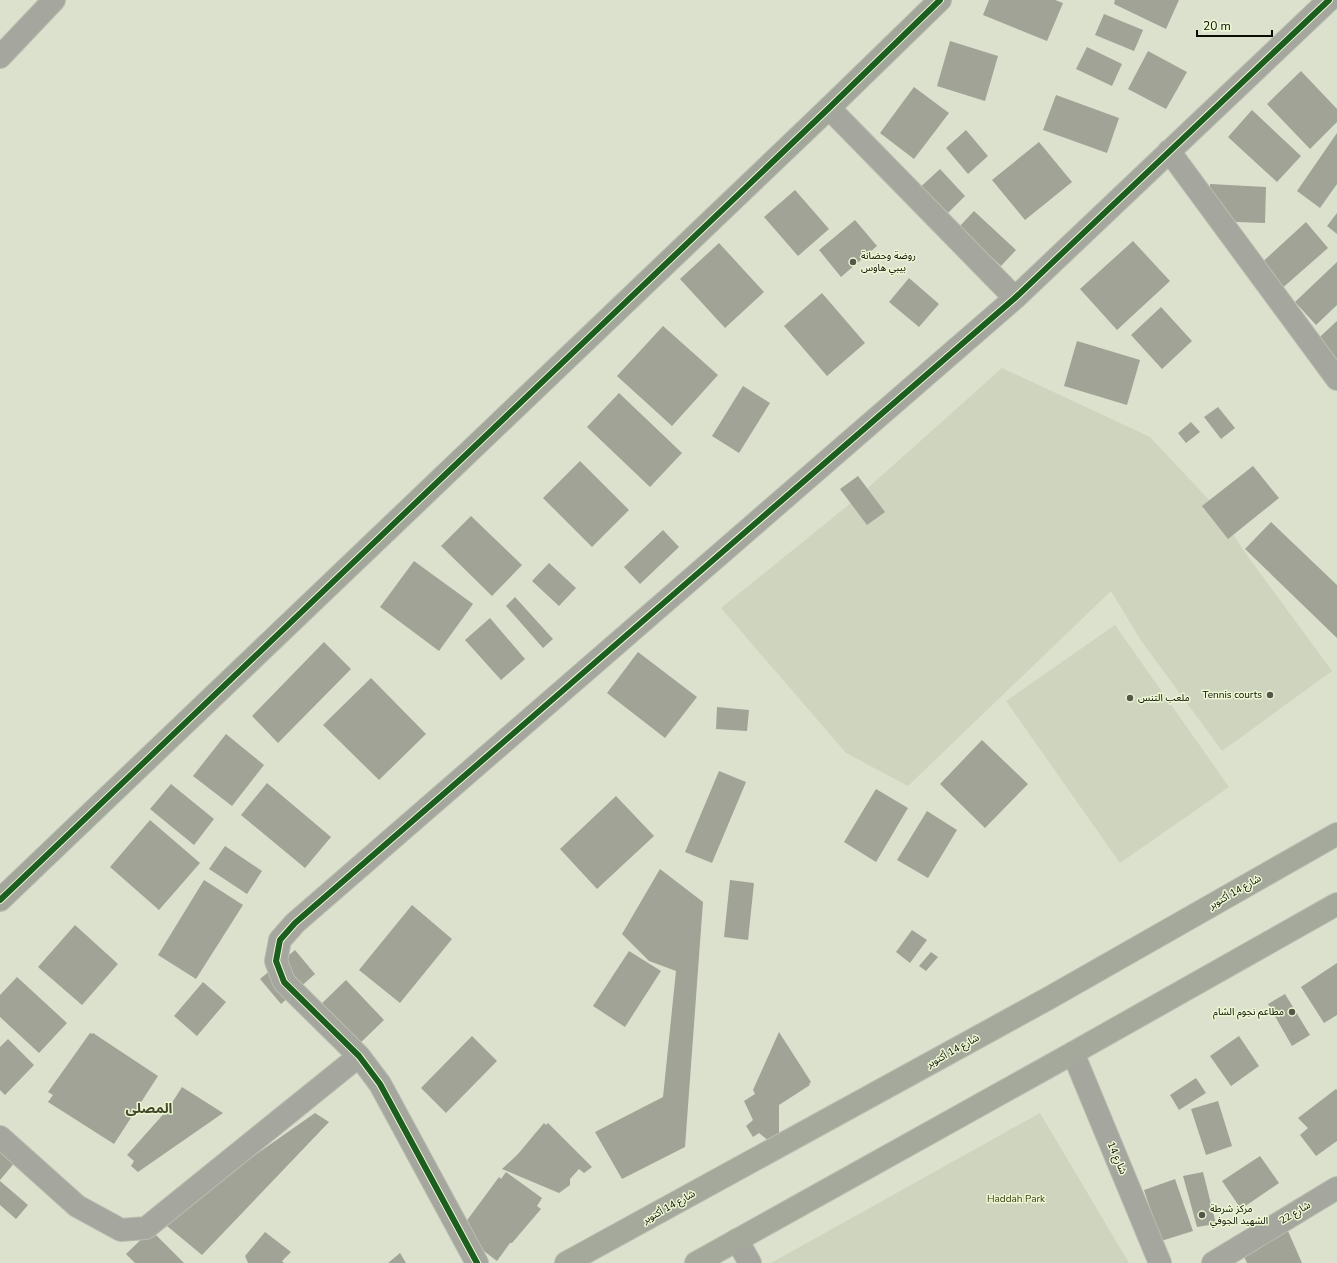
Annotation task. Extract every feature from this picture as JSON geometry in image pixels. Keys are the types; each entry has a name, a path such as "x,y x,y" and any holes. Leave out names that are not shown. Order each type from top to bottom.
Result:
{"main road":[{"name":"شارع 14 أكتوبر","path":"566,1263 1049,998 1337,834"},
{"path":"696,1263 1337,904"}],"street":[{"path":"0,58 54,0"},
{"path":"0,900 829,108 940,0"},
{"path":"477,1263 380,1084 359,1056 284,982 276,961 280,940 295,923 1015,298 1329,0"},
{"path":"829,108 1015,298"},
{"path":"1169,151 1337,379"},
{"name":"شارع 14","path":"1073,1053 1160,1263"},
{"path":"0,1137 77,1206 121,1230 146,1228 359,1056"},
{"name":"شارع 22","path":"1213,1263 1337,1188"},
{"path":"738,1240 750,1263"}],"green space":[{"path":"1002,368 1150,437 1212,503 1249,558 1332,671 1222,751 1140,639 1111,591 908,786 846,753 721,608 851,503"},
{"path":"1115,625 1229,787 1120,863 1006,701"},
{"name":"Haddah Park","path":"1040,1113 1129,1263 771,1263"}],"building":[{"path":"989,0 1055,0 1063,3 1047,41 983,15"},
{"path":"1115,0 1179,0 1166,29 1114,4"},
{"path":"1104,14 1143,30 1134,51 1095,35"},
{"path":"950,41 998,56 985,101 937,86"},
{"path":"1087,47 1122,64 1112,86 1076,69"},
{"path":"1148,51 1187,72 1166,109 1128,89"},
{"path":"1301,71 1337,109 1337,122 1310,149 1267,104"},
{"path":"914,87 949,113 914,159 880,133"},
{"path":"1056,95 1119,118 1107,153 1043,130"},
{"path":"1252,110 1301,156 1277,182 1228,137"},
{"path":"966,130 988,156 968,174 946,148"},
{"path":"1337,133 1337,184 1320,208 1297,191"},
{"path":"1039,142 1072,182 1025,220 992,180"},
{"path":"940,169 965,196 940,221 914,193"},
{"path":"1210,184 1266,187 1265,223 1209,221"},
{"path":"795,190 829,229 798,256 764,217"},
{"path":"974,211 1016,250 1001,266 959,227"},
{"path":"1337,213 1337,234 1327,226"},
{"path":"855,220 877,246 841,277 819,250"},
{"path":"1306,222 1328,248 1279,291 1257,267"},
{"path":"1133,241 1170,281 1117,330 1080,289"},
{"path":"719,243 764,292 725,328 680,279"},
{"path":"1337,262 1337,305 1316,325 1295,302"},
{"path":"909,278 939,304 919,327 889,302"},
{"path":"822,293 865,343 827,376 784,326"},
{"path":"1161,307 1192,341 1162,369 1131,335"},
{"path":"1337,321 1337,370 1310,346"},
{"path":"663,326 718,375 672,426 617,376"},
{"path":"1077,341 1140,360 1127,405 1064,386"},
{"path":"743,386 770,403 739,453 712,436"},
{"path":"619,393 682,453 650,487 587,427"},
{"path":"1218,407 1235,428 1221,439 1204,417"},
{"path":"1191,422 1200,432 1186,443 1178,433"},
{"path":"580,461 629,510 592,547 543,498"},
{"path":"1253,466 1279,498 1228,539 1202,506"},
{"path":"858,476 885,512 867,525 840,489"},
{"path":"471,516 522,565 492,596 441,546"},
{"path":"1271,522 1337,585 1337,638 1245,549"},
{"path":"663,530 679,547 640,584 624,567"},
{"path":"414,561 473,604 439,651 380,607"},
{"path":"549,563 576,588 559,606 532,581"},
{"path":"515,597 553,639 543,648 506,606"},
{"path":"490,618 525,659 501,680 465,640"},
{"path":"324,642 351,669 278,743 252,716"},
{"path":"638,652 697,697 665,738 607,693"},
{"path":"371,678 426,734 379,780 323,725"},
{"path":"717,707 749,710 747,731 716,729"},
{"path":"226,734 264,765 232,806 193,776"},
{"path":"982,740 1028,784 985,828 940,784"},
{"path":"719,771 746,782 712,863 685,852"},
{"path":"267,783 331,837 305,868 241,815"},
{"path":"171,784 214,819 194,845 150,809"},
{"path":"876,789 908,808 876,862 844,842"},
{"path":"616,796 654,836 597,889 560,849"},
{"path":"927,811 957,830 928,878 897,860"},
{"path":"150,820 200,863 159,910 110,867"},
{"path":"225,846 262,871 247,894 209,869"},
{"path":"660,869 703,902 685,1147 622,1179 595,1132 663,1097 676,971 649,961 622,934"},
{"path":"204,880 243,905 196,979 158,955"},
{"path":"730,880 754,883 748,940 724,937"},
{"path":"412,905 452,939 400,1003 359,970"},
{"path":"75,925 118,964 82,1005 38,967"},
{"path":"912,930 927,940 910,963 896,952"},
{"path":"295,950 315,974 281,1004 260,979"},
{"path":"629,951 661,971 625,1027 593,1006"},
{"path":"931,952 938,957 926,971 919,966"},
{"path":"1337,963 1337,1015 1324,1023 1301,987"},
{"path":"17,977 67,1023 39,1053 0,1017 0,995"},
{"path":"346,980 384,1020 355,1048 317,1008"},
{"path":"203,982 226,1002 197,1036 174,1016"},
{"path":"1285,994 1310,1035 1292,1046 1268,1004"},
{"path":"779,1032 811,1082 809,1084 810,1085 779,1105 779,1140 769,1141 759,1133 753,1137 746,1126 753,1120 744,1101 755,1094 753,1090"},
{"path":"90,1033 93,1033 158,1076 114,1144 48,1102 53,1095 48,1092"},
{"path":"472,1036 497,1061 446,1113 421,1088"},
{"path":"1239,1036 1259,1066 1231,1086 1210,1056"},
{"path":"8,1039 34,1065 5,1095 0,1090 0,1047"},
{"path":"1196,1078 1206,1093 1179,1110 1170,1095"},
{"path":"182,1087 223,1113 138,1172 131,1166 134,1161 127,1155 168,1109"},
{"path":"1336,1089 1337,1141 1316,1156 1300,1135 1308,1128 1298,1118"},
{"path":"1218,1101 1232,1146 1206,1155 1191,1109"},
{"path":"315,1113 329,1122 202,1255 161,1221"},
{"path":"544,1123 546,1125 548,1123 592,1167 584,1173 579,1169 570,1179 570,1185 559,1193 502,1169 518,1154"},
{"path":"0,1149 16,1161 0,1180"},
{"path":"1260,1156 1279,1183 1241,1209 1222,1181"},
{"path":"506,1172 542,1198 537,1206 541,1209 512,1243 510,1243 497,1261 468,1239 454,1238 499,1177 501,1179"},
{"path":"1203,1172 1216,1224 1197,1227 1183,1176"},
{"path":"1175,1179 1193,1231 1161,1241 1144,1190"},
{"path":"0,1181 28,1205 16,1219 0,1205"},
{"path":"151,1230 184,1263 135,1263 126,1254"},
{"path":"1288,1231 1302,1263 1247,1263 1242,1252"},
{"path":"265,1232 291,1252 282,1261 284,1263 248,1263 245,1256"},
{"path":"400,1253 406,1263 388,1263"}],"cycle path":[{"path":"0,900 829,108 940,0"},
{"path":"477,1263 380,1084 359,1056 284,982 276,961 280,940 295,923 1015,298 1329,0"}],"place":[{"name":"روضة وحضانة بيبي هاوس","path":"853,262"},
{"name":"Tennis courts","path":"1270,695"},
{"name":"ملعب التنس","path":"1130,698"},
{"name":"مطاعم نجوم الشام","path":"1292,1012"},
{"name":"مركز شرطة الشهيد الجوفي","path":"1202,1215"}],"district":[{"name":"المصلى","path":"149,1108"}]}
